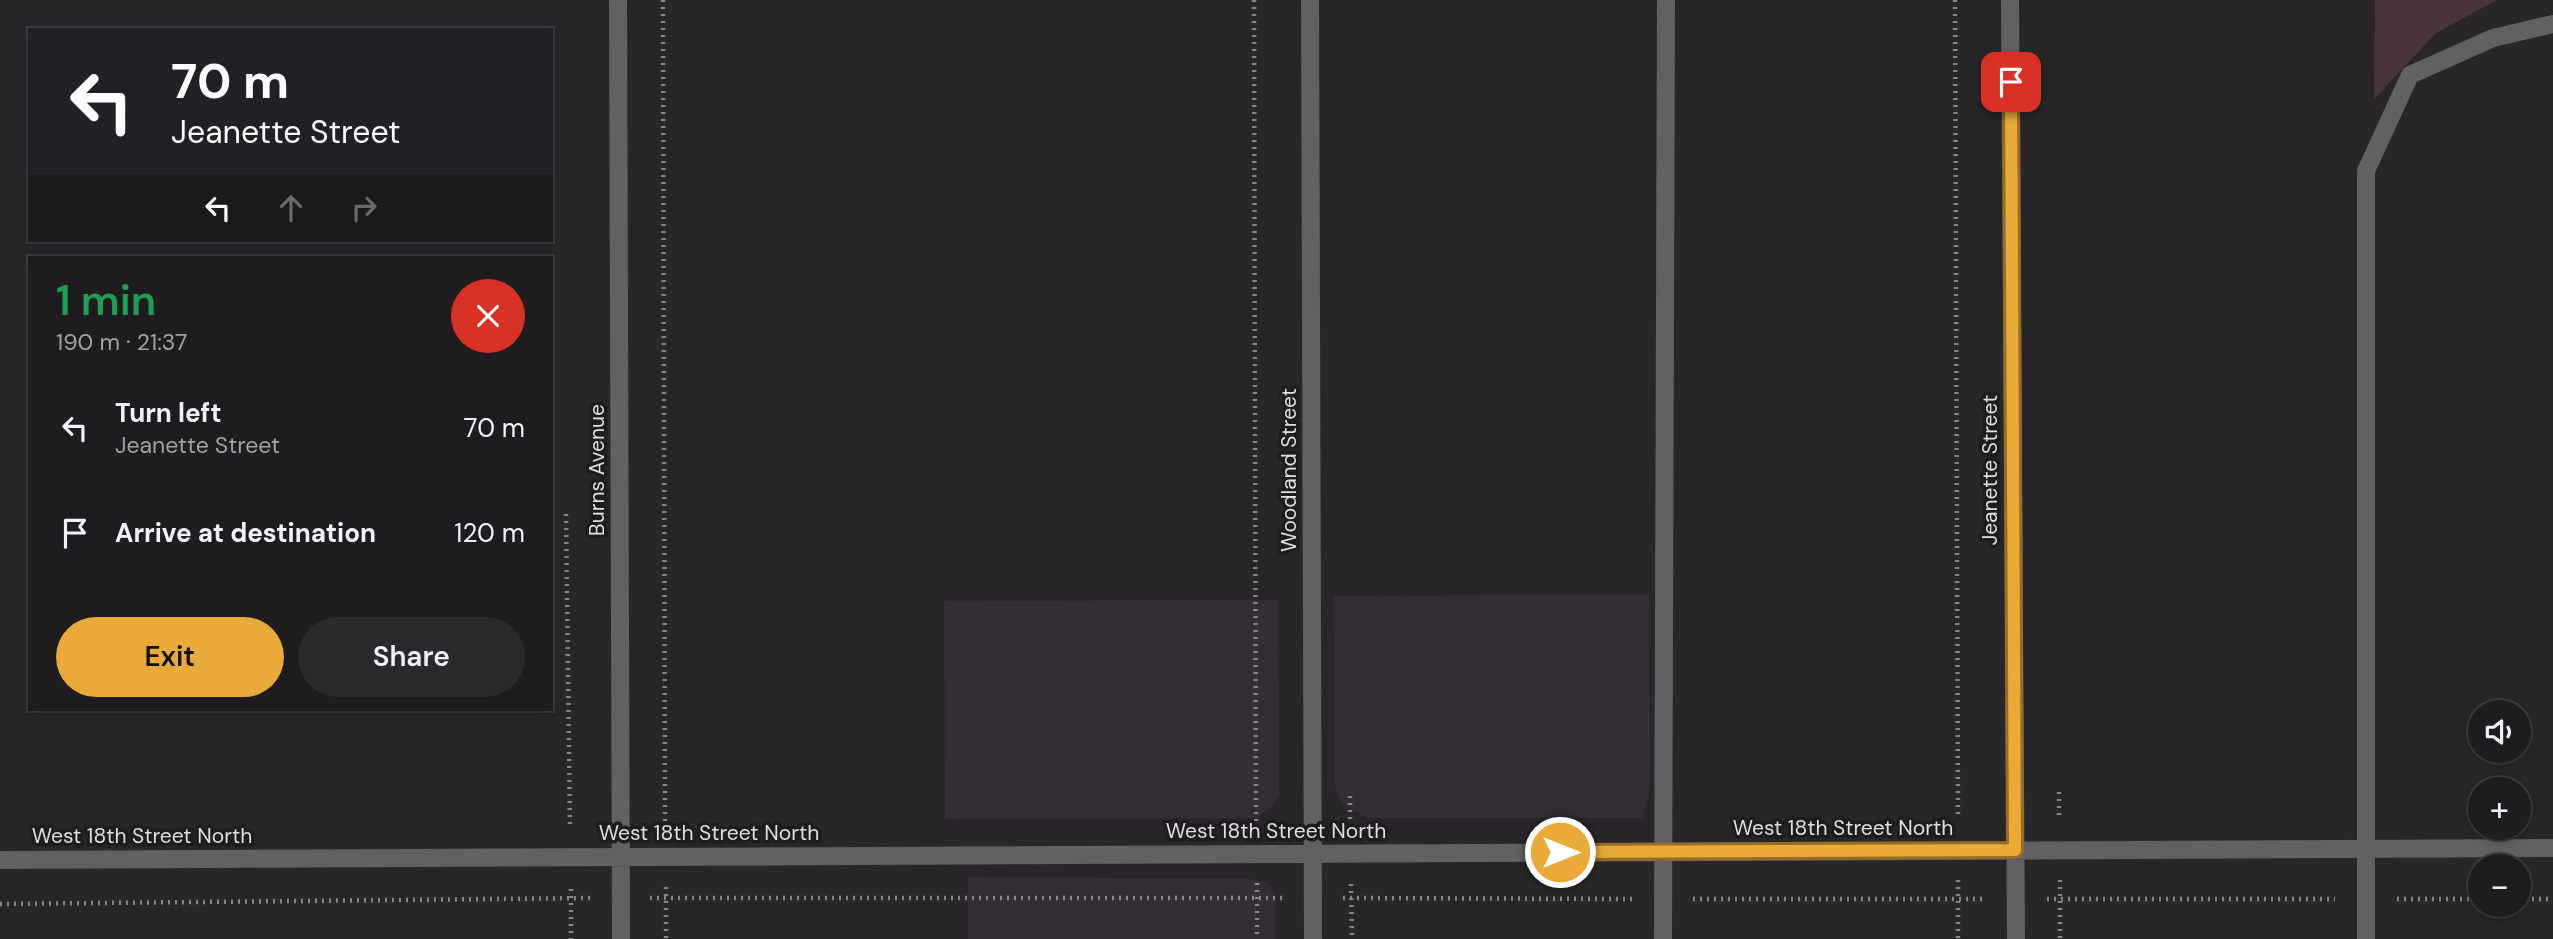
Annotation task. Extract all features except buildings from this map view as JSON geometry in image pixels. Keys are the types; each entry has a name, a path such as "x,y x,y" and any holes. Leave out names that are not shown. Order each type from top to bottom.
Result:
{"street":[{"name":"Burns Avenue","path":"618,0 621,939"},
{"name":"Woodland Street","path":"1310,0 1313,939"},
{"path":"1663,939 1666,0"},
{"name":"Jeanette Street","path":"2010,0 2016,939"},
{"path":"2366,939 2366,170 2410,75 2493,38 2553,24"},
{"name":"West 18th Street North","path":"0,860 2553,848"}],"path":[{"path":"663,0 666,939"},
{"path":"1254,0 1257,939"},
{"path":"1955,0 1958,939"},
{"path":"566,513 571,939"},
{"path":"0,904 666,897 2468,899"},
{"path":"2531,899 2553,899"}],"shaded area":[{"path":"2375,0 2497,0 2436,33 2374,99"},
{"path":"1649,594 1650,787 1643,818 1367,818 1342,804 1335,786 1334,596"},
{"path":"1278,600 1279,795 1271,807 1257,818 945,819 944,601"},
{"path":"968,877 1251,879 1268,883 1275,894 1275,939 968,939"}],"route":[{"path":"1560,852 2015,850 2011,82"}]}
